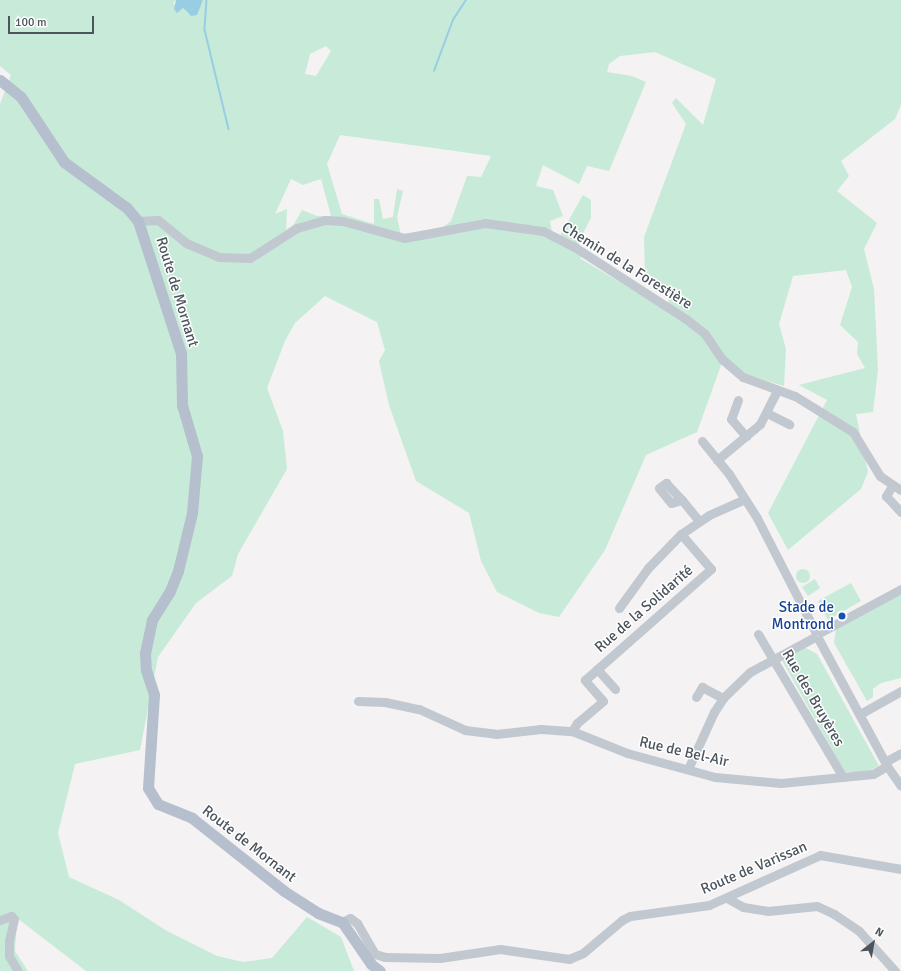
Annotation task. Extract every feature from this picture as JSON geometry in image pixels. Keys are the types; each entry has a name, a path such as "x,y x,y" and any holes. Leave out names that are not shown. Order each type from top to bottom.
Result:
{"main road":[{"name":"Route de Mornant","path":"0,80 21,97 64,162 127,208 138,221 181,353 182,405 196,456 192,513 178,571 170,591 152,620 145,653 146,670 154,695 148,788 158,804 192,818 284,891 318,914 342,922"},
{"path":"342,922 371,964 380,971"}],"street":[{"name":"Chemin de la Forestière","path":"138,221 158,220 186,244 219,257 250,258 297,228 325,220 343,221 404,238 485,223 543,231 573,246 686,319 705,334 722,359 743,377 796,396 853,432 865,447 870,463 892,486 901,490"},
{"path":"717,460 760,424 777,390"},
{"path":"738,400 731,419 746,436"},
{"path":"766,413 789,424"},
{"path":"702,441 745,499 886,764 901,786"},
{"path":"892,486 886,496 901,512"},
{"path":"619,608 648,568 681,534 699,521 745,499"},
{"path":"682,500 699,521"},
{"name":"Rue de la Solidarité","path":"597,669 711,569 681,534"},
{"path":"688,769 714,712 723,698 750,672 774,657 901,589"},
{"name":"Rue des Bruyères","path":"758,634 774,657 843,777"},
{"path":"572,731 577,723 603,701 585,680 597,669 615,689"},
{"path":"696,697 702,687 723,698"},
{"path":"860,714 901,691"},
{"name":"Rue de Bel-Air","path":"358,701 386,702 419,709 465,730 496,734 541,729 572,731 627,753 715,776 780,783 873,774 901,753"},
{"name":"Route de Varissan","path":"342,922 350,918 357,923 375,954 385,957 440,958 500,949 569,959 583,953 622,920 630,916 709,905 728,898 746,887 820,855 901,869"},
{"path":"728,898 743,907 768,911 817,906 834,914 859,932 895,971"},
{"path":"0,920 11,916 14,919 9,940 9,956 18,971"}],"green space":[{"path":"0,0 176,0 173,3 179,9 183,8 188,14 196,15 203,0 901,0 901,105 895,119 841,161 849,176 837,191 877,223 864,249 874,289 878,370 873,412 856,414 868,472 861,489 788,550 768,513 827,400 799,385 865,368 857,354 858,342 840,325 852,287 846,270 793,276 779,324 786,349 784,386 744,374 724,357 697,432 646,455 605,550 559,617 539,613 497,592 481,561 469,513 416,481 389,405 379,361 385,350 377,322 325,296 295,323 285,341 267,388 283,431 287,469 238,554 232,576 196,603 158,657 140,750 75,764 58,833 69,877 119,900 167,931 217,956 243,962 272,958 307,917 341,937 354,971 86,971 17,918 15,951 28,971 0,971 0,104 11,75 0,66","holes":["326,46 331,51 316,76 305,74 310,54","655,52 716,79 703,125 676,98 672,103 686,124 644,237 645,274 669,298 667,310 581,259 579,241 591,218 591,200 583,195 557,241 553,238 550,221 563,216 553,190 536,186 543,165 579,184 587,166 609,171 646,82 632,76 607,72 609,64 620,56","340,135 491,156 481,177 467,176 451,221 430,237 402,240 397,217 403,191 397,189 393,217 383,219 379,199 374,199 374,224 342,214 327,164","291,179 303,185 321,179 331,216 317,216 302,210 294,224 286,230 287,209 275,214"]},
{"path":"800,569 806,569 810,573 810,579 806,583 800,583 796,579 796,573"},
{"path":"815,579 820,588 808,596 802,587"},
{"path":"851,583 861,601 828,620 818,601"},
{"path":"901,594 901,678 881,683 873,689 873,697 867,701 834,643 836,629"},
{"path":"804,647 817,654 879,766 866,772 845,772 781,659"}],"water":[{"path":"176,0 203,0 197,15 191,16 183,8 177,13 174,9"}],"waterway":[{"path":"207,0 205,30 229,129"},
{"path":"434,71 453,20 466,0"}],"place":[{"name":"Stade de Montrond","path":"842,616"}]}
